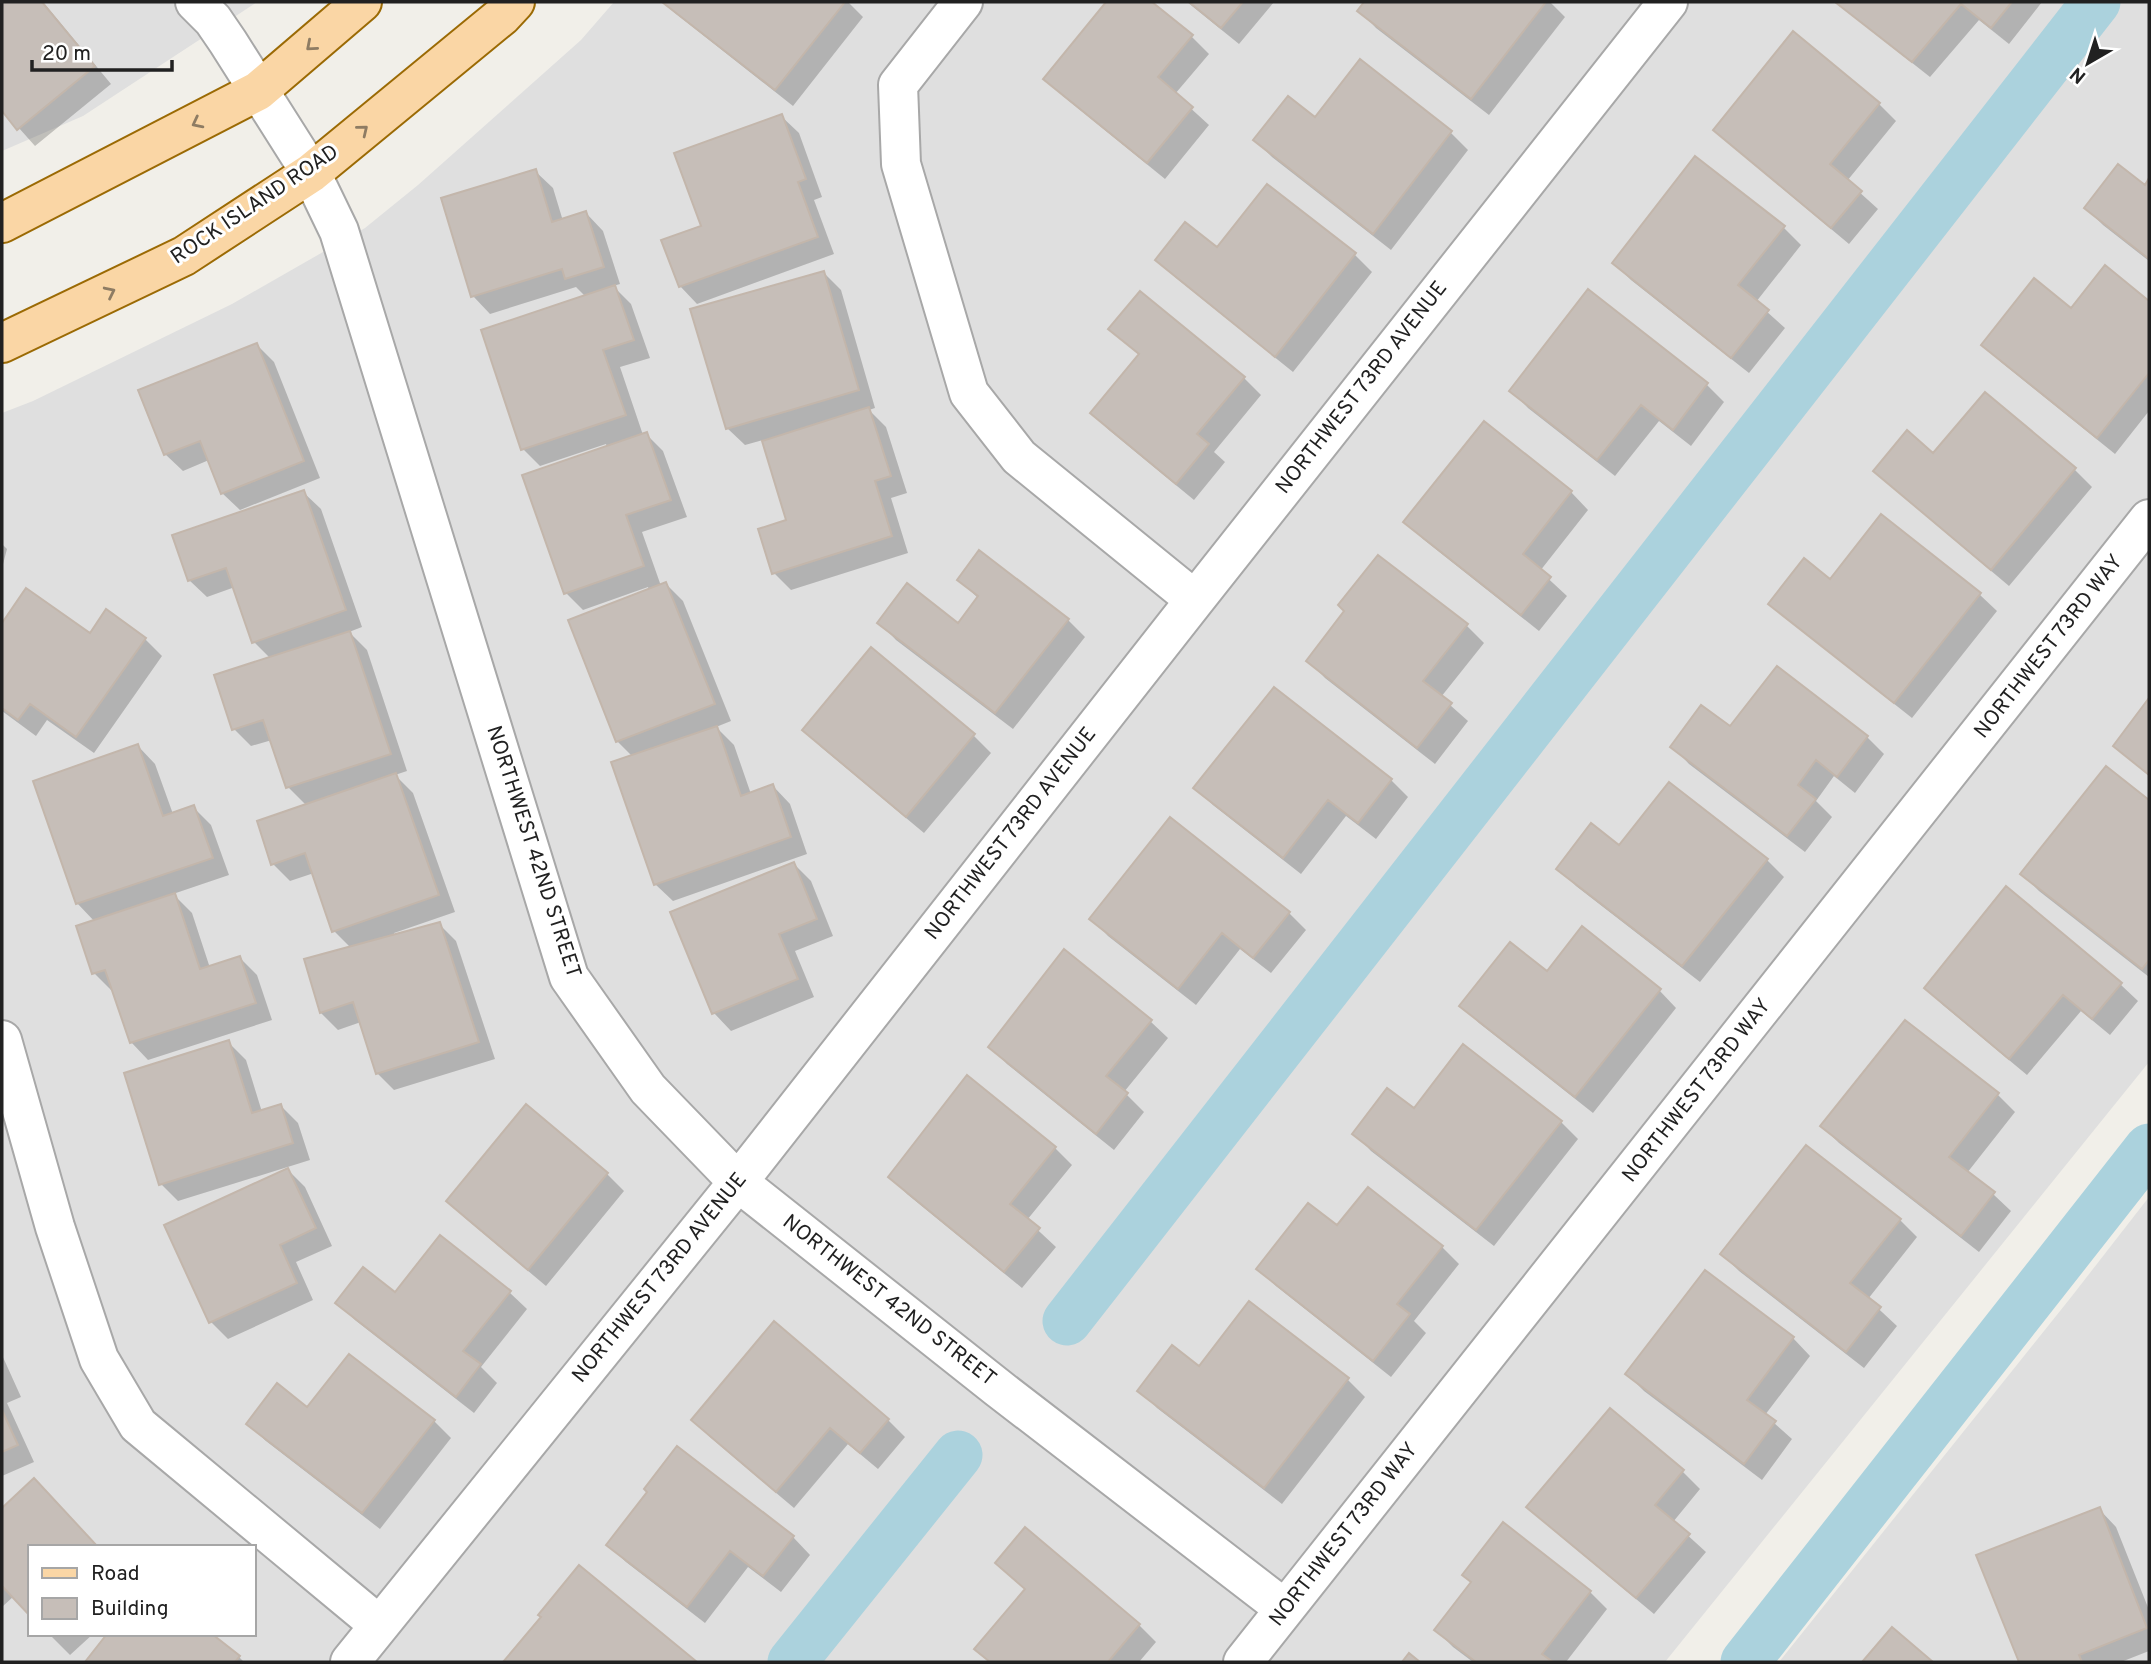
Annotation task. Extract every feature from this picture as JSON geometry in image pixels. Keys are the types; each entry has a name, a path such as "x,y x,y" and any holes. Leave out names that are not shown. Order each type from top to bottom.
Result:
{"main road":[{"path":"2,223 258,91 362,2"},
{"name":"ROCK ISLAND ROAD","path":"2,343 184,256 311,173 502,16 515,2"}],"street":[{"name":"NORTHWEST 42ND STREET","path":"195,2 213,20 311,173 339,231 569,977 648,1089 738,1182 1285,1609"},
{"path":"963,2 898,85 901,164 969,393 1019,457 1195,600"},
{"name":"NORTHWEST 73RD AVENUE","path":"350,1662 738,1182 1668,2"},
{"name":"NORTHWEST 73RD WAY","path":"1243,1662 2149,519"},
{"path":"2,1040 55,1227 99,1359 138,1425 379,1625"}],"shaded area":[{"path":"2,2 257,2 83,116 2,151"},
{"path":"614,2 2149,2 2149,1062 1665,1662 2,1662 2,413 33,401 232,304 365,228 418,185 581,40"},
{"path":"2149,1197 2149,1662 1779,1662 2072,1296"}],"building":[{"path":"2,2 42,2 95,66 17,130 2,111"},
{"path":"662,2 845,2 775,90"},
{"path":"1106,2 1152,2 1193,35 1158,77 1193,107 1147,163 1043,79"},
{"path":"1189,2 1243,2 1221,28"},
{"path":"1364,2 1546,2 1471,99 1357,11"},
{"path":"1835,2 2012,2 1991,28 1961,4 1912,62"},
{"path":"1793,31 1880,103 1830,164 1862,191 1831,228 1713,130"},
{"path":"1360,59 1452,131 1373,234 1253,140 1288,96 1315,117"},
{"path":"782,114 806,179 798,182 818,237 679,287 661,240 701,226 674,153"},
{"path":"1695,156 1785,226 1738,285 1769,310 1731,358 1612,263"},
{"path":"2118,164 2145,185 2149,178 2149,259 2084,208"},
{"path":"536,169 552,222 586,211 604,267 565,279 562,269 471,297 441,198"},
{"path":"1267,184 1356,253 1275,357 1155,260 1185,222 1217,247"},
{"path":"2105,265 2149,301 2149,373 2097,438 1981,345 2034,278 2071,308"},
{"path":"824,271 859,390 726,429 690,309"},
{"path":"615,285 634,340 603,350 626,415 521,450 481,330"},
{"path":"1588,289 1708,383 1673,430 1641,405 1597,460 1509,391"},
{"path":"1140,291 1245,377 1197,434 1209,444 1176,484 1090,413 1139,354 1108,329"},
{"path":"257,343 304,461 221,494 200,441 164,455 138,390"},
{"path":"1985,392 2076,468 1991,570 1873,471 1907,430 1933,453"},
{"path":"869,407 891,476 875,481 892,536 772,574 758,529 786,520 762,441"},
{"path":"1484,421 1572,491 1523,554 1551,577 1521,615 1403,522"},
{"path":"647,432 671,500 626,515 644,566 564,594 522,475"},
{"path":"304,490 346,610 252,643 226,568 188,581 172,535"},
{"path":"1881,514 1981,593 1894,703 1768,604 1804,558 1830,579"},
{"path":"979,550 1069,619 995,713 877,623 907,583 958,623 978,596 957,580"},
{"path":"1378,555 1468,624 1423,681 1452,703 1417,748 1306,661 1344,611 1338,605"},
{"path":"666,582 715,704 616,742 568,620"},
{"path":"26,588 90,633 106,609 146,638 76,737 30,704 18,720 2,708 2,623"},
{"path":"350,631 391,754 286,788 263,720 232,730 214,675"},
{"path":"871,647 975,734 906,817 802,730"},
{"path":"1777,666 1868,736 1837,777 1816,760 1798,785 1816,799 1787,836 1670,747 1701,705 1730,726"},
{"path":"1274,687 1392,779 1358,823 1328,800 1283,858 1193,788"},
{"path":"2149,698 2149,775 2113,746"},
{"path":"717,726 741,796 773,784 791,837 654,885 611,762"},
{"path":"138,744 163,816 194,805 213,858 76,904 33,781"},
{"path":"2106,766 2149,800 2149,960 2142,969 2020,874"},
{"path":"396,773 439,895 332,932 305,853 271,865 257,821"},
{"path":"1669,782 1768,859 1682,966 1556,869 1591,823 1619,845"},
{"path":"1170,817 1290,912 1253,958 1222,933 1178,989 1089,919"},
{"path":"794,862 817,919 779,934 798,979 712,1014 670,912"},
{"path":"2006,886 2122,983 2092,1019 2063,995 2009,1059 1924,988"},
{"path":"175,893 200,969 240,956 256,1003 130,1043 105,970 92,974 76,926"},
{"path":"440,922 479,1042 376,1074 353,1002 320,1013 304,959"},
{"path":"1582,926 1661,989 1575,1097 1459,1006 1510,942 1547,971"},
{"path":"1064,949 1152,1020 1106,1076 1128,1093 1096,1134 988,1047"},
{"path":"1905,1020 1999,1093 1949,1157 1995,1192 1961,1236 1820,1126"},
{"path":"229,1040 252,1113 281,1104 293,1143 159,1185 124,1073"},
{"path":"1463,1044 1562,1121 1476,1230 1352,1134 1387,1088 1414,1108"},
{"path":"967,1075 1056,1147 1010,1204 1040,1228 1004,1272 888,1177"},
{"path":"526,1104 608,1173 528,1270 446,1201"},
{"path":"1806,1145 1901,1219 1850,1283 1881,1307 1846,1352 1720,1254"},
{"path":"288,1168 316,1228 280,1245 297,1283 209,1323 164,1225"},
{"path":"1368,1187 1443,1246 1397,1304 1410,1314 1373,1361 1256,1269 1308,1203 1337,1225"},
{"path":"440,1235 511,1291 463,1351 481,1364 456,1397 335,1303 363,1267 395,1292"},
{"path":"1705,1270 1794,1337 1747,1400 1776,1421 1744,1464 1625,1374"},
{"path":"1249,1301 1349,1378 1264,1488 1137,1391 1172,1345 1199,1366"},
{"path":"774,1321 889,1419 860,1453 830,1428 776,1492 691,1420"},
{"path":"349,1354 435,1420 362,1513 246,1424 277,1383 307,1407"},
{"path":"1610,1408 1684,1470 1655,1505 1690,1534 1636,1598 1526,1507"},
{"path":"2,1410 18,1445 2,1452"},
{"path":"677,1446 794,1536 763,1576 730,1551 687,1607 606,1545 647,1492 644,1489"},
{"path":"34,1478 96,1545 28,1545 28,1614 2,1586 2,1508"},
{"path":"2100,1507 2147,1628 2079,1655 2082,1662 2019,1662 1976,1555"},
{"path":"1503,1522 1591,1591 1542,1654 1553,1662 1476,1662 1434,1630 1471,1582 1462,1575"},
{"path":"1025,1527 1140,1624 1108,1662 990,1662 974,1649 1025,1589 995,1563"},
{"path":"579,1565 697,1662 503,1662 541,1617 538,1615"},
{"path":"1892,1627 1933,1662 1862,1662"},
{"path":"105,1636 215,1636 240,1656 235,1662 85,1662"},
{"path":"1409,1653 1420,1662 1402,1662"}],"waterway":[{"path":"1067,1321 2096,2"},
{"path":"1745,1662 2149,1148"},
{"path":"792,1662 958,1455"}]}
